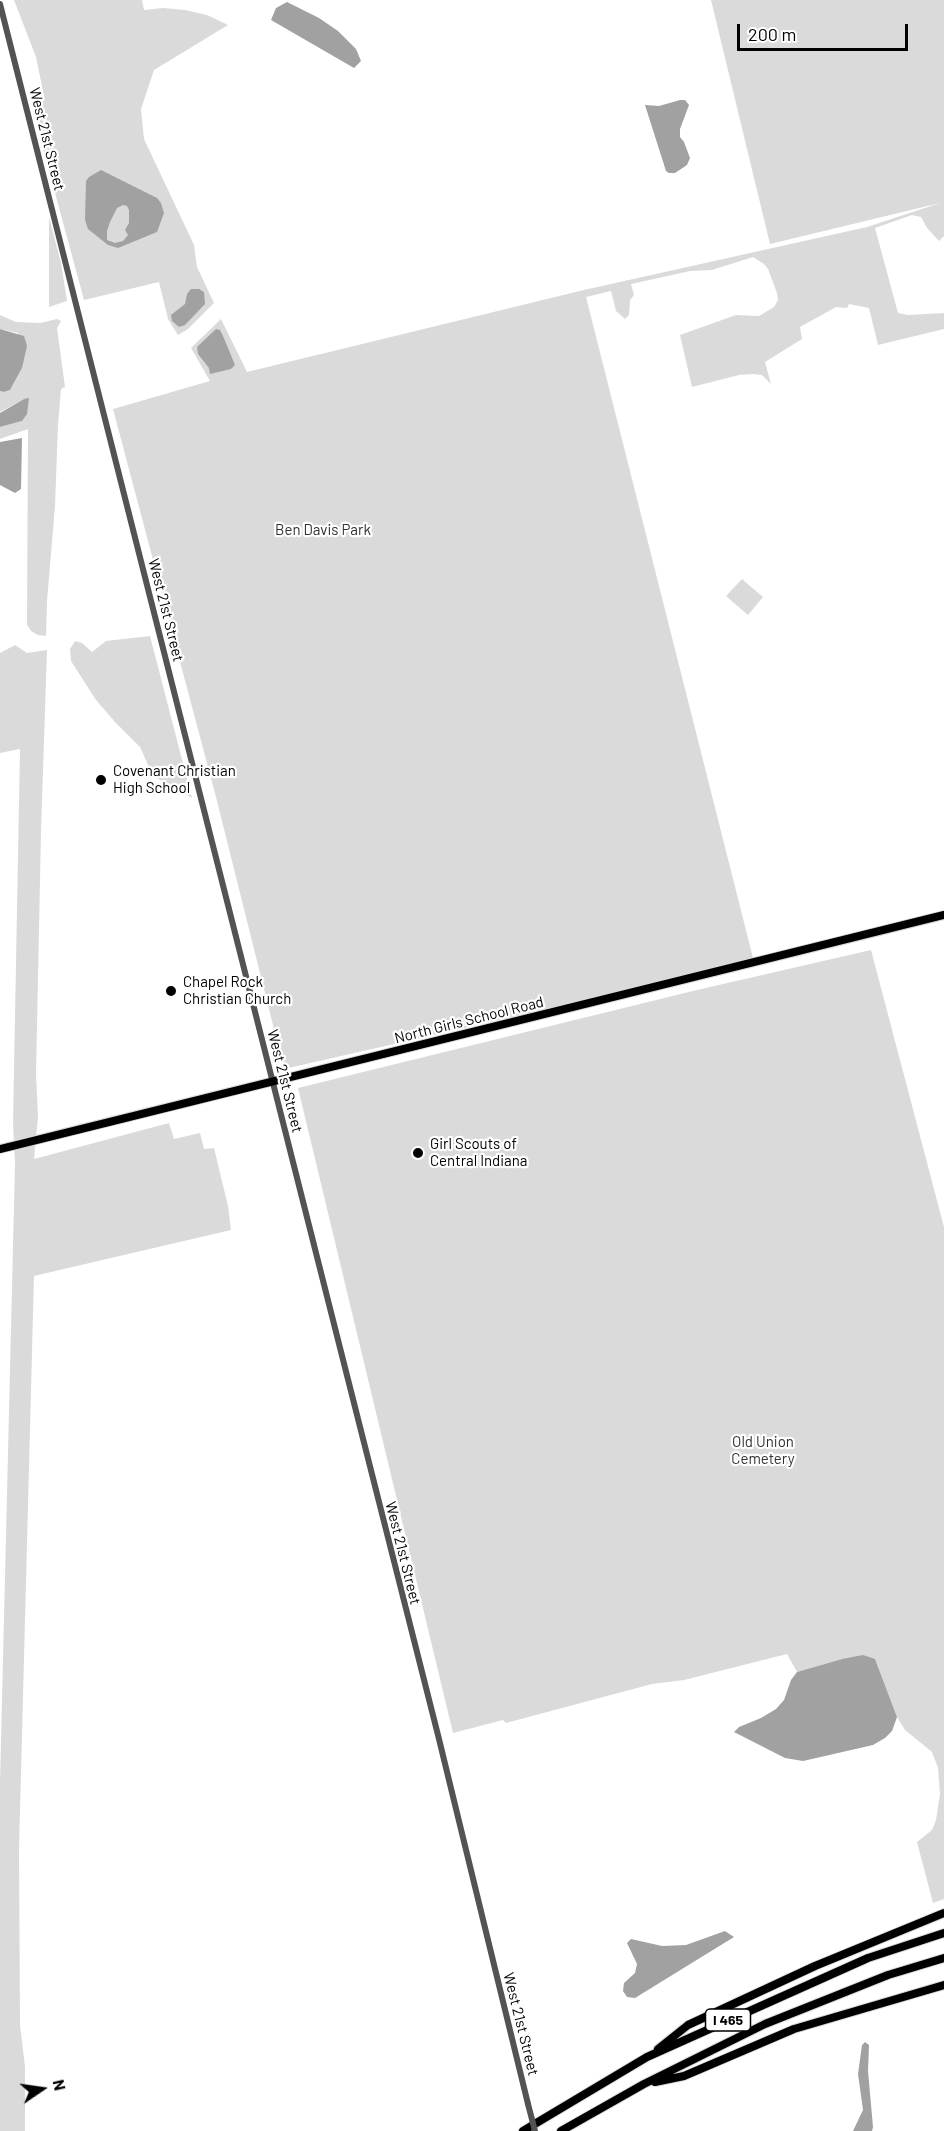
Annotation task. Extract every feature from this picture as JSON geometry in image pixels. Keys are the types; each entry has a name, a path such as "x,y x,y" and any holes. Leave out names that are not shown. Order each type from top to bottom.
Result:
{"highway":[{"path":"647,2057 688,2025 815,1966 944,1913"},
{"name":"I 465","path":"523,2131 647,2057 868,1958 944,1934"},
{"name":"I 465","path":"561,2131 706,2052 796,2011 888,1975 944,1958"},
{"path":"644,2084 684,2076 794,2029 944,1984"}],"main road":[{"name":"North Girls School Road","path":"0,1149 944,915"}],"street":[{"name":"West 21st Street","path":"0,3 535,2131"}],"green space":[{"path":"14,0 142,0 144,10 163,8 185,10 207,15 228,25 154,70 141,109 144,139 194,245 197,267 214,303 188,329 178,335 168,319 159,282 84,300 38,130 44,96 36,57"},
{"name":"Ben Davis Park","path":"711,0 944,0 944,236 939,241 921,217 912,215 875,228 898,313 908,315 944,313 944,329 878,345 869,308 849,304 847,308 836,307 800,327 802,339 765,362 771,384 762,375 753,374 739,375 692,387 680,335 736,315 759,316 774,307 778,300 777,293 764,264 753,257 712,270 690,271 631,284 634,295 630,300 629,315 625,319 616,311 611,291 586,297 753,958 544,1010 284,1069 217,801 113,409 210,381 191,348 221,319 247,372 584,290 867,227 940,203 770,244"},
{"path":"49,217 61,263 67,301 49,307"},
{"path":"0,315 16,322 40,323 57,319 61,321 57,328 65,387 61,389 58,425 46,636 31,631 27,625 28,429 0,439 0,427 22,421 24,399 0,412 0,391 10,390 22,368 18,333 0,329"},
{"path":"742,579 763,597 748,615 726,596"},
{"path":"150,636 192,798 153,776 140,747 96,700 71,661 70,649 75,641 82,643 92,652 106,641"},
{"path":"15,645 27,653 47,650 36,1074 38,1116 34,1159 169,1123 174,1139 200,1133 204,1149 214,1148 228,1206 231,1230 34,1276 19,1849 20,2025 25,2067 25,2131 0,2131 0,1782 15,1164 13,1123 20,749 0,753 0,653"},
{"name":"Old Union Cemetery","path":"871,950 944,1227 944,1899 933,1903 917,1842 932,1830 936,1820 940,1794 938,1768 932,1752 905,1730 897,1717 875,1659 842,1659 797,1672 787,1654 684,1680 652,1684 506,1723 503,1720 453,1733 298,1088 697,990"}],"shaded area":[{"path":"287,2 319,18 338,31 356,49 361,61 354,68 271,20 276,8"},
{"path":"685,100 689,105 680,129 680,137 690,158 687,165 675,173 669,173 666,171 645,105 659,106"},
{"path":"101,170 157,198 164,213 157,232 118,248 108,245 88,229 85,220 86,181","holes":["127,206 129,223 125,230 128,235 123,241 115,243 107,240 107,231 117,208"]},
{"path":"191,289 204,292 205,304 185,325 179,327 172,321 171,315 185,304 187,294"},
{"path":"0,329 24,336 27,346 22,368 10,390 4,392 0,391"},
{"path":"216,329 220,330 235,365 231,369 210,374 209,368 198,354 197,347"},
{"path":"29,398 27,414 22,421 0,427 0,413"},
{"path":"22,438 21,489 15,493 0,485 0,442"},
{"path":"863,1655 875,1659 897,1717 892,1731 885,1738 873,1745 803,1761 785,1758 734,1732 739,1727 776,1709 784,1700 791,1680 797,1672"},
{"path":"725,1931 734,1937 635,1998 627,1997 623,1991 624,1983 635,1973 637,1964 627,1943 631,1939 662,1946 686,1945"},
{"path":"865,2042 869,2045 868,2071 873,2127 872,2131 853,2131 863,2110 858,2074 862,2045"}],"place":[{"name":"Covenant Christian High School","path":"101,780"},
{"name":"Chapel Rock Christian Church","path":"171,991"},
{"name":"Girl Scouts of Central Indiana","path":"418,1153"}]}
